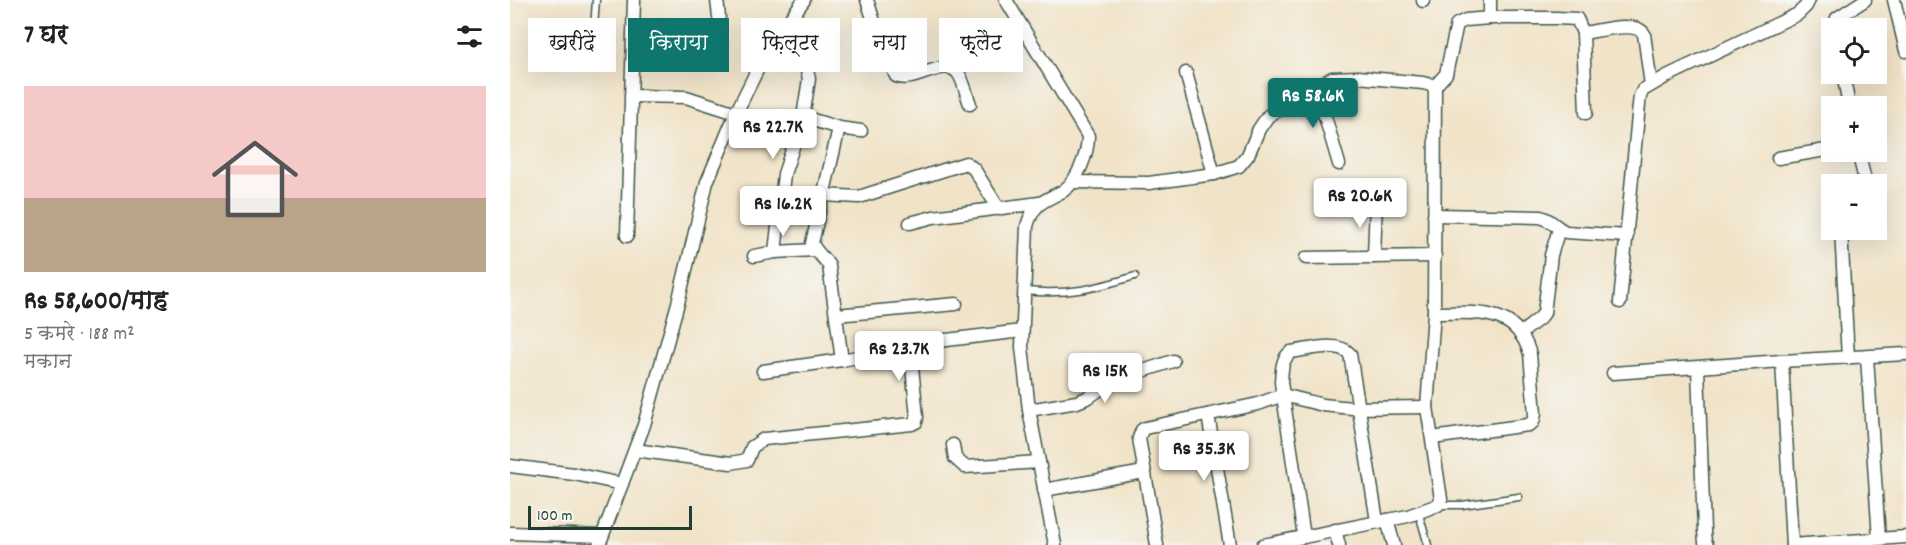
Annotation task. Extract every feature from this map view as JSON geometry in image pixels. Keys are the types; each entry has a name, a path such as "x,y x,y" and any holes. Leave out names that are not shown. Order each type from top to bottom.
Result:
{"street":[{"path":"627,236 634,0"},
{"path":"717,0 719,17"},
{"path":"791,18 804,0"},
{"path":"867,0 882,46 896,76 904,79 943,68 952,69 958,74 970,104"},
{"path":"910,223 933,217 1039,203 1064,190 1073,182 1088,145 1088,136 1006,0"},
{"path":"1490,0 1490,18"},
{"path":"1620,302 1640,96 1643,90 1667,76 1798,14 1809,0"},
{"path":"1837,18 1865,0"},
{"path":"1894,0 1906,51"},
{"path":"1264,545 1419,514 1437,505 1441,499 1427,407 1434,313 1436,86 1446,74 1457,24 1466,20 1490,18 1573,18 1577,20 1583,33 1586,113"},
{"path":"1583,33 1635,27 1641,29 1651,86"},
{"path":"510,532 600,541 644,425 678,303 707,182 756,72"},
{"path":"776,252 784,174 803,117 809,79 807,72"},
{"path":"1186,74 1214,174"},
{"path":"1073,182 1149,183 1214,174 1239,166 1248,155 1255,137 1268,116 1332,78 1345,76 1436,86"},
{"path":"1316,86 1339,164"},
{"path":"631,96 686,97 736,113"},
{"path":"803,117 839,128 861,131"},
{"path":"839,128 812,237 815,250 829,266 842,360"},
{"path":"1778,158 1821,151"},
{"path":"822,195 859,197 966,163 974,169 999,209"},
{"path":"1374,257 1376,202"},
{"path":"1039,203 1033,210 1028,226 1022,331 1029,410 1055,545"},
{"path":"1434,215 1540,217 1566,232 1627,237"},
{"path":"1520,334 1544,313 1551,255 1559,229"},
{"path":"1842,240 1848,358"},
{"path":"754,256 776,252 815,250"},
{"path":"1306,258 1435,256"},
{"path":"836,315 956,304"},
{"path":"1432,438 1521,426 1533,422 1535,414 1530,354 1520,334 1506,320 1477,313 1434,313"},
{"path":"763,370 842,360 910,347 1022,331"},
{"path":"635,450 730,463 747,460 752,447 764,439 912,424 916,422 917,417 910,347"},
{"path":"1304,537 1281,382 1285,356 1291,352 1337,347 1345,348 1350,354 1382,521 1394,545"},
{"path":"1612,373 1906,354"},
{"path":"1867,357 1879,539"},
{"path":"1029,410 1077,402 1089,397 1110,382 1173,361"},
{"path":"1782,361 1792,545 1906,537"},
{"path":"1698,368 1704,531 1707,545"},
{"path":"1157,545 1139,438 1142,430 1283,396 1323,405 1359,408 1427,407"},
{"path":"1208,415 1230,545"},
{"path":"953,445 957,462 965,467 1039,462"},
{"path":"510,466 574,474 622,484"},
{"path":"1044,490 1144,472"},
{"path":"1335,531 1339,545"}],"lane":[{"path":"595,18 596,0"},
{"path":"1024,291 1066,293 1136,276"},
{"path":"1437,505 1462,505 1519,497"},
{"path":"1419,514 1428,545"}]}
